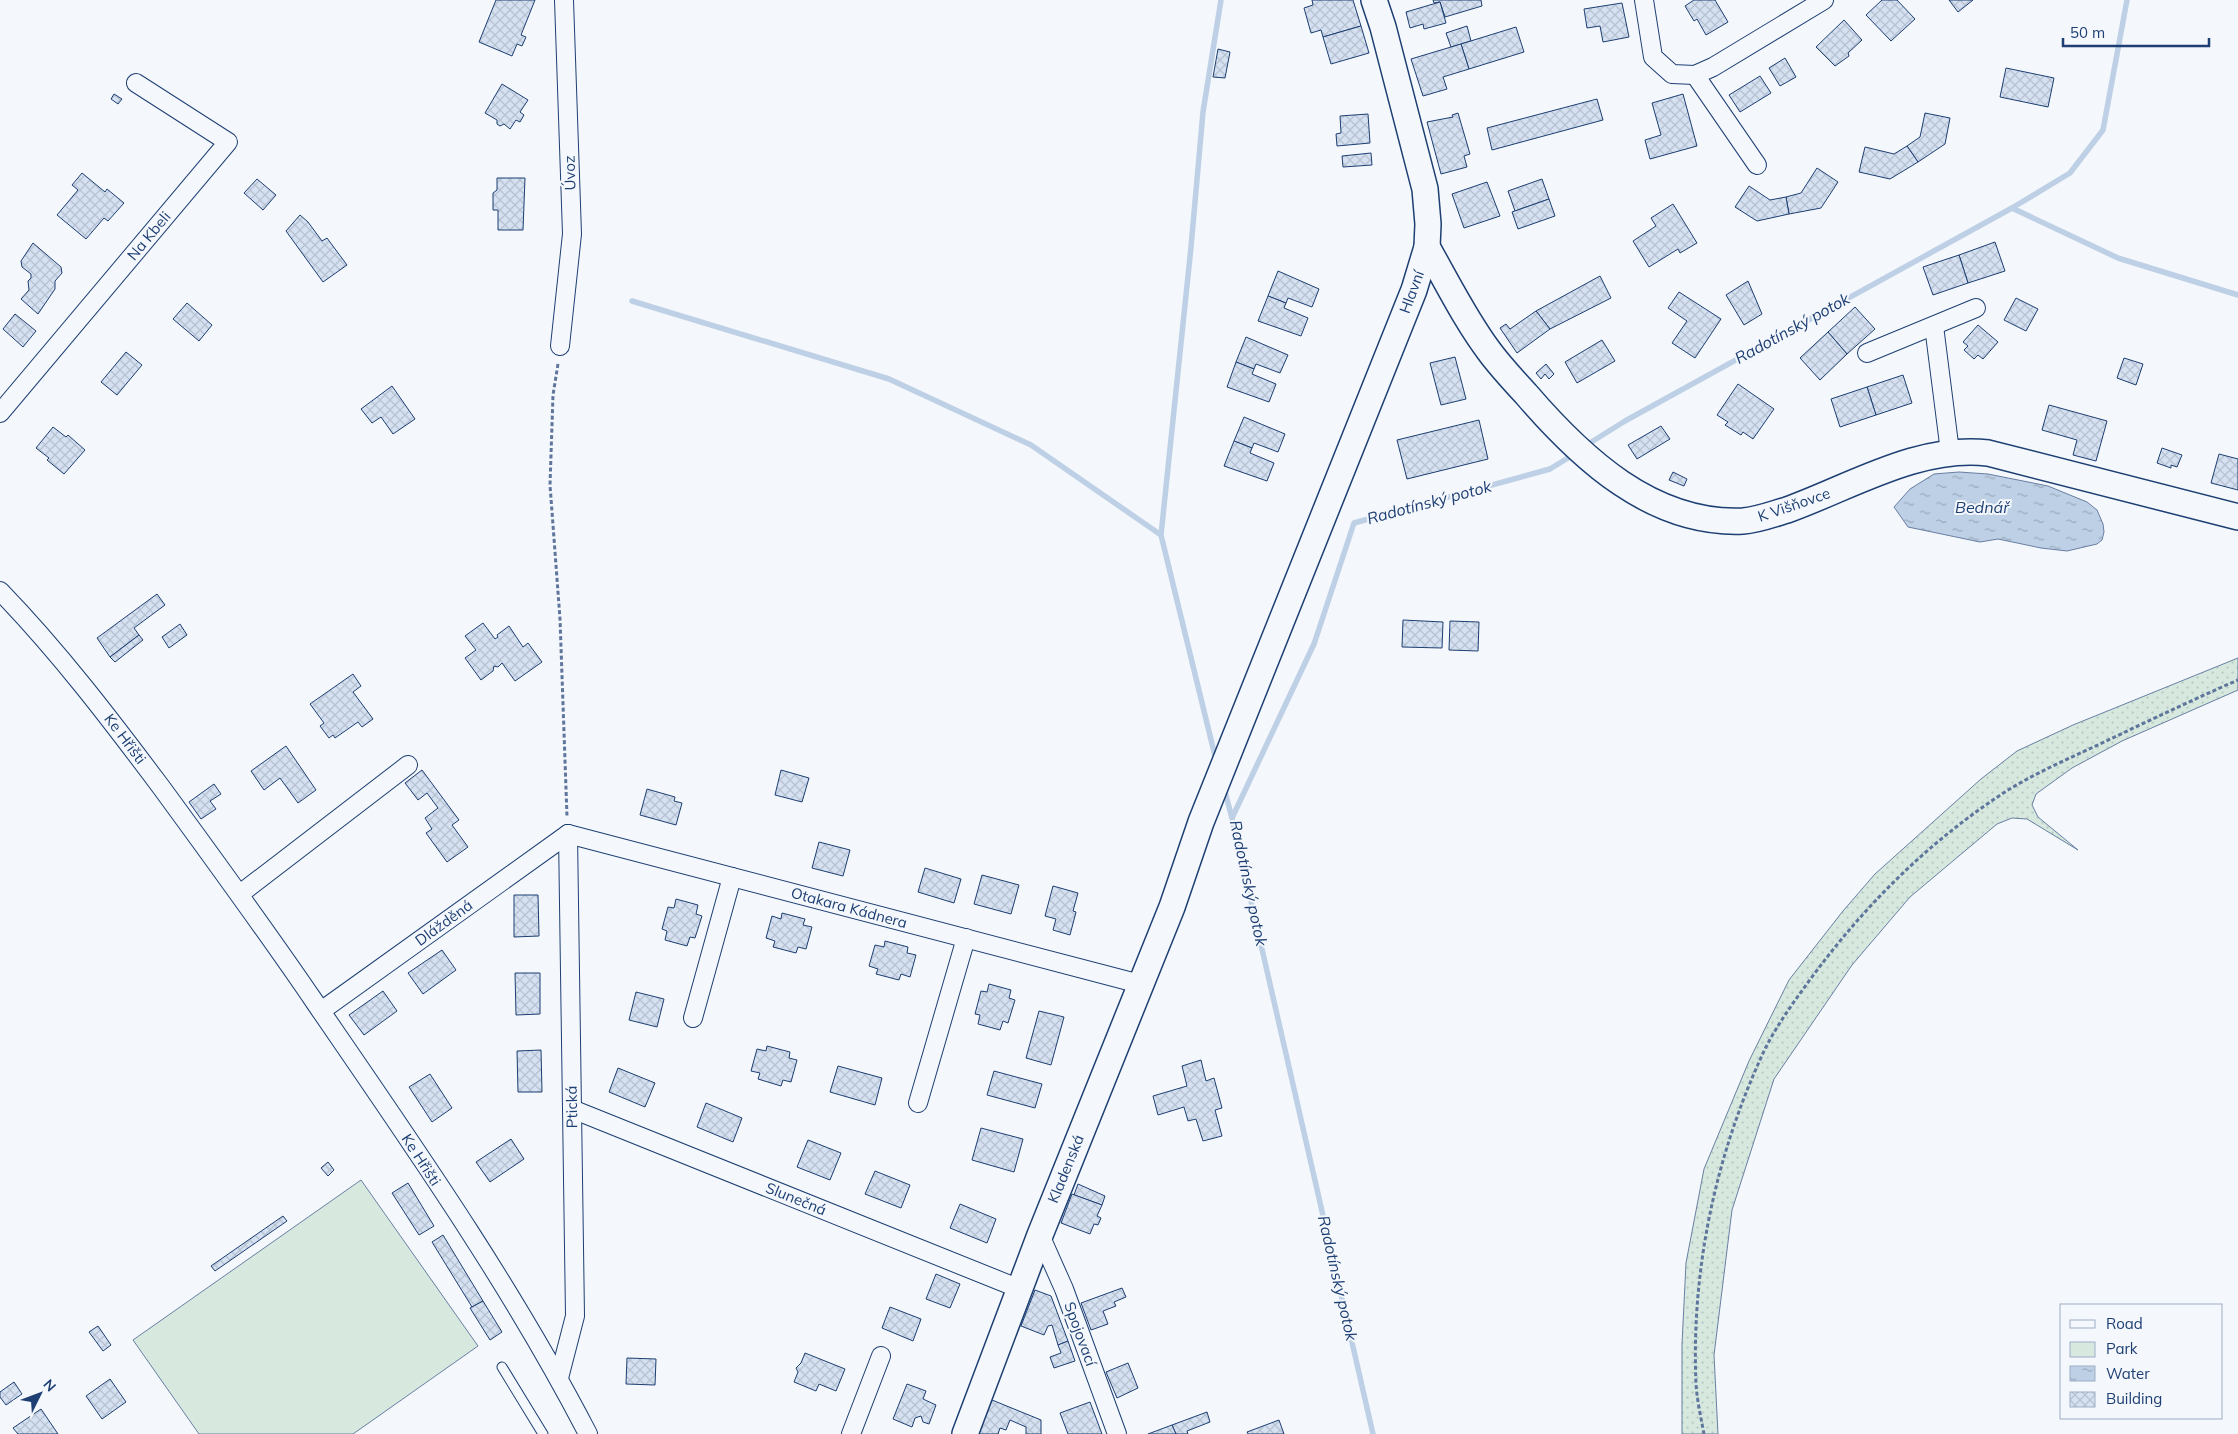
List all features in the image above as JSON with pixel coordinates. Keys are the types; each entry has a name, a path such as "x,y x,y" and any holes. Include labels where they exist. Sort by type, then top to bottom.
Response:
{"main road":[{"name":"Hlavní","path":"1172,907 1201,822 1414,290 1428,247 1425,188 1383,27 1374,0"},
{"name":"K Višňovce","path":"1428,247 1471,324 1489,351 1540,410 1561,433 1601,468 1631,489 1661,506 1700,517 1727,521 1751,520 1814,500 1908,462 1950,452 1988,453 2238,517"},
{"name":"Kladenská","path":"965,1434 1040,1235 1172,907"}],"street":[{"name":"Úvoz","path":"560,346 572,234 564,0"},
{"path":"1644,0 1653,57 1672,74 1695,75 1713,67 1824,0"},
{"path":"1695,75 1757,165"},
{"name":"Na Kbeli","path":"0,413 228,142 136,83"},
{"path":"1867,353 1976,308"},
{"path":"1934,326 1950,452"},
{"name":"Ke Hřišti","path":"0,591 25,617 99,704 240,894 321,1011 466,1228 559,1378 588,1434"},
{"path":"240,894 408,765"},
{"name":"Otakara Kádnera","path":"568,834 1140,984"},
{"name":"Dlážděná","path":"321,1011 568,834"},
{"name":"Ptická","path":"559,1378 575,1316 568,834"},
{"path":"693,1018 732,877"},
{"path":"918,1103 966,938"},
{"name":"Slunečná","path":"572,1109 1020,1289"},
{"name":"Spojovací","path":"1040,1235 1064,1290 1117,1434"},
{"path":"853,1433 881,1356"}],"lane":[{"path":"502,1367 543,1434"}],"path":[{"path":"560,346 553,395 550,486 560,620 568,834"},
{"path":"1704,1434 1696,1376 1699,1282 1707,1224 1728,1139 1766,1048 1792,1005 1838,941 1890,884 1944,836 2005,792 2038,773 2238,680"}],"green space":[{"path":"2238,658 2238,690 2122,741 2072,768 2036,794 2032,805 2038,817 2078,850 2027,819 2012,818 1997,824 1910,897 1852,965 1774,1079 1732,1210 1714,1355 1718,1434 1682,1434 1682,1344 1686,1263 1704,1169 1749,1061 1789,980 1843,911 1875,874 1981,779 2017,751 2073,725"},
{"path":"361,1180 478,1346 353,1434 199,1434 133,1340"}],"water":[{"name":"Bednář","path":"1959,472 1988,474 2048,486 2087,502 2097,510 2103,524 2102,540 2097,544 2067,551 1998,539 1980,542 1908,527 1894,507 1910,489 1934,474"}],"building":[{"path":"496,0 535,0 521,35 526,37 522,46 517,44 512,56 479,42"},
{"path":"1312,0 1353,0 1361,26 1323,37 1321,30 1311,33 1304,8 1313,5"},
{"path":"1433,0 1481,0 1482,6 1445,17 1440,2 1434,3"},
{"path":"1694,0 1715,0 1728,22 1706,35 1697,19 1694,21 1685,6"},
{"path":"1882,0 1897,0 1915,19 1891,41 1866,15"},
{"path":"1949,0 1973,0 1958,12"},
{"path":"1440,2 1446,23 1424,29 1423,24 1410,28 1406,12"},
{"path":"1622,3 1629,37 1603,42 1600,26 1587,28 1584,9"},
{"path":"1844,20 1862,40 1848,53 1849,56 1835,66 1816,47"},
{"path":"1361,26 1369,53 1331,64 1323,37"},
{"path":"1467,26 1471,41 1451,47 1446,33"},
{"path":"1516,27 1524,52 1469,69 1461,44"},
{"path":"1461,44 1469,69 1443,77 1447,89 1423,96 1411,59"},
{"path":"1218,49 1230,52 1225,78 1213,77"},
{"path":"1785,58 1796,77 1780,86 1769,68"},
{"path":"2006,68 2054,78 2048,107 2000,97"},
{"path":"1760,76 1771,93 1740,112 1729,95"},
{"path":"502,84 528,100 520,112 524,115 520,122 516,120 510,129 504,124 500,126 497,124 497,120 485,113"},
{"path":"114,94 122,99 118,104 111,99"},
{"path":"1683,94 1697,146 1650,159 1645,140 1661,135 1652,103"},
{"path":"1597,99 1603,120 1492,150 1487,128"},
{"path":"1458,113 1470,154 1464,156 1467,167 1441,174 1427,122 1453,117 1452,115"},
{"path":"1925,113 1950,118 1945,144 1918,162 1907,146 1920,137"},
{"path":"1368,114 1370,143 1337,146 1336,134 1341,133 1340,116"},
{"path":"1907,146 1918,162 1890,179 1859,172 1865,147 1894,154"},
{"path":"1371,153 1372,165 1343,167 1342,156"},
{"path":"1817,168 1838,182 1821,208 1789,214 1786,197 1801,193"},
{"path":"82,173 105,192 107,189 124,203 108,221 104,218 86,239 57,215 78,190 72,185"},
{"path":"497,178 525,178 523,230 498,230 498,210 493,210 493,193 497,190"},
{"path":"257,179 276,195 263,210 244,193"},
{"path":"1542,179 1549,199 1515,211 1508,191"},
{"path":"1487,182 1500,216 1464,228 1452,194"},
{"path":"1749,186 1770,200 1786,197 1789,214 1757,221 1735,207"},
{"path":"1549,199 1555,216 1518,229 1512,212"},
{"path":"1673,204 1697,243 1680,253 1678,249 1649,267 1633,241 1656,226 1651,218"},
{"path":"300,215 308,222 322,241 327,238 347,265 323,282 286,231"},
{"path":"1995,242 2005,271 1968,283 1959,255"},
{"path":"33,243 61,267 62,273 55,281 55,289 38,314 21,299 29,290 28,281 31,278 31,274 22,267 21,261"},
{"path":"1959,255 1968,283 1933,295 1923,267"},
{"path":"1278,271 1319,289 1312,307 1288,298 1286,303 1268,296"},
{"path":"1600,276 1611,298 1550,329 1536,311"},
{"path":"1748,281 1762,314 1744,325 1726,295"},
{"path":"1679,292 1721,319 1695,358 1672,343 1687,321 1668,308"},
{"path":"1268,296 1286,303 1284,308 1308,318 1301,336 1258,321"},
{"path":"2016,298 2038,309 2026,331 2004,320"},
{"path":"187,303 212,325 199,341 173,319"},
{"path":"1855,307 1875,329 1847,354 1828,332"},
{"path":"1536,311 1550,329 1517,353 1500,328 1506,324 1510,329"},
{"path":"15,314 36,331 23,347 3,329"},
{"path":"1978,325 1998,342 1983,359 1978,355 1974,359 1964,350 1968,346 1963,342"},
{"path":"1828,332 1847,354 1820,380 1800,358"},
{"path":"1246,337 1288,355 1280,373 1256,364 1254,369 1236,362"},
{"path":"1602,340 1615,361 1577,383 1565,362"},
{"path":"126,352 142,365 117,395 101,382"},
{"path":"1455,357 1466,399 1441,405 1430,363"},
{"path":"2124,358 2143,364 2136,385 2117,378"},
{"path":"1236,362 1254,369 1252,374 1276,384 1269,402 1227,387"},
{"path":"1546,364 1554,374 1549,379 1545,374 1541,379 1536,373"},
{"path":"1903,375 1912,403 1876,415 1867,387"},
{"path":"1738,384 1774,409 1753,439 1743,432 1741,435 1725,425 1728,422 1717,415"},
{"path":"392,386 415,419 393,434 381,417 372,423 361,409"},
{"path":"1867,387 1876,415 1840,427 1831,399"},
{"path":"2049,405 2107,421 2096,461 2073,455 2077,440 2042,430"},
{"path":"1244,417 1285,434 1278,452 1254,443 1252,448 1234,441"},
{"path":"1479,420 1488,459 1407,479 1397,440"},
{"path":"1661,426 1670,439 1637,459 1628,445"},
{"path":"53,427 66,437 68,435 85,450 64,474 47,460 49,458 36,448"},
{"path":"1234,441 1252,448 1250,453 1274,463 1267,481 1224,466"},
{"path":"2162,448 2182,455 2177,467 2171,465 2171,468 2157,463"},
{"path":"2219,454 2238,459 2238,490 2211,483"},
{"path":"1673,472 1687,479 1684,486 1669,480"},
{"path":"157,594 165,605 134,628 139,635 110,657 97,638"},
{"path":"1403,620 1443,622 1442,648 1402,647"},
{"path":"1450,621 1479,622 1478,651 1449,650"},
{"path":"483,623 495,639 498,637 497,635 509,626 523,647 528,643 542,662 515,681 502,663 498,667 494,666 493,671 481,680 465,658 476,650 465,636"},
{"path":"180,624 187,635 169,648 162,637"},
{"path":"139,635 143,640 115,662 110,657"},
{"path":"353,674 361,686 353,692 373,719 362,727 358,722 335,738 333,735 329,738 320,726 324,723 310,704"},
{"path":"286,746 316,790 298,803 280,778 264,790 251,771"},
{"path":"422,770 459,820 452,825 468,847 447,862 426,833 432,829 425,818 438,808 427,793 418,800 405,783"},
{"path":"781,770 809,778 802,802 775,795"},
{"path":"214,784 221,794 210,801 216,809 201,819 189,802"},
{"path":"647,789 675,797 674,801 682,803 676,825 640,815"},
{"path":"819,842 850,850 843,876 812,868"},
{"path":"925,868 961,879 954,903 918,892"},
{"path":"982,875 1019,885 1011,914 974,904"},
{"path":"1053,886 1078,893 1073,911 1076,912 1070,935 1053,930 1056,919 1045,916"},
{"path":"514,895 538,895 539,936 514,937"},
{"path":"676,899 698,905 696,914 702,916 695,938 690,937 687,946 665,940 667,931 662,929 668,907 674,908"},
{"path":"782,913 805,919 803,925 812,927 806,949 798,947 796,953 773,947 775,941 766,938 772,916 781,919"},
{"path":"885,941 908,947 907,953 916,955 910,977 901,974 899,980 876,974 878,969 869,966 875,945 884,947"},
{"path":"442,950 456,970 423,994 408,973"},
{"path":"515,973 540,973 540,1014 516,1015"},
{"path":"989,984 1011,990 1009,998 1015,1000 1008,1023 1003,1021 1000,1030 978,1024 980,1015 975,1014 981,991 987,992"},
{"path":"383,991 397,1011 364,1035 349,1015"},
{"path":"636,992 664,999 657,1027 629,1020"},
{"path":"1039,1011 1064,1017 1051,1065 1026,1058"},
{"path":"767,1046 790,1052 789,1058 797,1060 791,1082 783,1080 781,1086 758,1079 760,1073 751,1071 757,1049 766,1051"},
{"path":"541,1050 542,1092 518,1092 517,1051"},
{"path":"1201,1060 1206,1081 1214,1078 1222,1108 1215,1110 1222,1136 1203,1141 1196,1119 1188,1121 1184,1107 1158,1115 1153,1096 1187,1086 1182,1066"},
{"path":"838,1066 882,1078 875,1105 830,1092"},
{"path":"618,1068 655,1083 645,1107 609,1092"},
{"path":"994,1071 1042,1084 1035,1108 987,1095"},
{"path":"430,1074 452,1108 432,1122 409,1087"},
{"path":"706,1103 742,1118 733,1142 697,1127"},
{"path":"981,1128 1023,1139 1014,1172 972,1160"},
{"path":"511,1139 524,1159 490,1182 476,1162"},
{"path":"808,1140 841,1153 830,1180 797,1167"},
{"path":"328,1162 334,1170 328,1176 321,1168"},
{"path":"875,1171 910,1185 901,1208 865,1194"},
{"path":"408,1183 434,1226 419,1235 392,1193"},
{"path":"1078,1184 1105,1196 1102,1205 1074,1195"},
{"path":"1072,1194 1102,1205 1097,1216 1101,1218 1098,1225 1094,1224 1090,1234 1061,1223"},
{"path":"960,1204 996,1219 987,1243 950,1228"},
{"path":"283,1216 287,1221 215,1271 211,1266"},
{"path":"443,1235 483,1301 472,1307 432,1242"},
{"path":"936,1274 960,1284 950,1308 926,1299"},
{"path":"1122,1288 1126,1297 1114,1302 1116,1306 1103,1311 1108,1324 1091,1330 1081,1303"},
{"path":"1035,1290 1051,1296 1068,1341 1058,1345 1052,1325 1048,1326 1044,1335 1021,1326"},
{"path":"483,1301 502,1332 490,1340 470,1308"},
{"path":"890,1307 921,1319 913,1341 882,1328"},
{"path":"98,1326 111,1345 103,1351 89,1332"},
{"path":"1068,1341 1075,1361 1054,1368 1050,1357 1061,1353 1058,1345"},
{"path":"805,1353 845,1369 836,1391 819,1384 816,1391 794,1382 798,1372 796,1368 801,1363"},
{"path":"627,1358 656,1359 655,1385 626,1384"},
{"path":"1128,1363 1138,1388 1117,1398 1106,1372"},
{"path":"110,1379 126,1402 102,1419 86,1396"},
{"path":"14,1382 22,1394 6,1405 0,1397 0,1392"},
{"path":"907,1384 926,1391 923,1399 936,1405 929,1424 923,1422 921,1416 915,1418 912,1427 893,1419"},
{"path":"992,1400 1041,1420 1041,1434 1026,1434 1026,1427 1010,1420 1006,1430 1000,1428 998,1434 978,1434"},
{"path":"1090,1402 1102,1434 1068,1434 1060,1413"},
{"path":"41,1409 58,1434 18,1434 13,1428"},
{"path":"1207,1412 1210,1422 1187,1431 1188,1434 1176,1434 1172,1425"},
{"path":"1279,1420 1284,1434 1248,1434 1247,1432"},
{"path":"1172,1425 1176,1434 1148,1434"}],"waterway":[{"path":"1161,535 1203,112 1221,0"},
{"name":"Radotínský potok","path":"1585,446 1625,421 2012,208 2070,173 2103,130 2127,0"},
{"path":"2012,208 2118,258 2238,295"},
{"path":"632,301 889,379 1031,445 1161,535 1216,760"},
{"name":"Radotínský potok","path":"1373,1434 1232,818 1314,644 1354,523 1550,469 1576,453"},
{"path":"1224,788 1232,818"}]}
